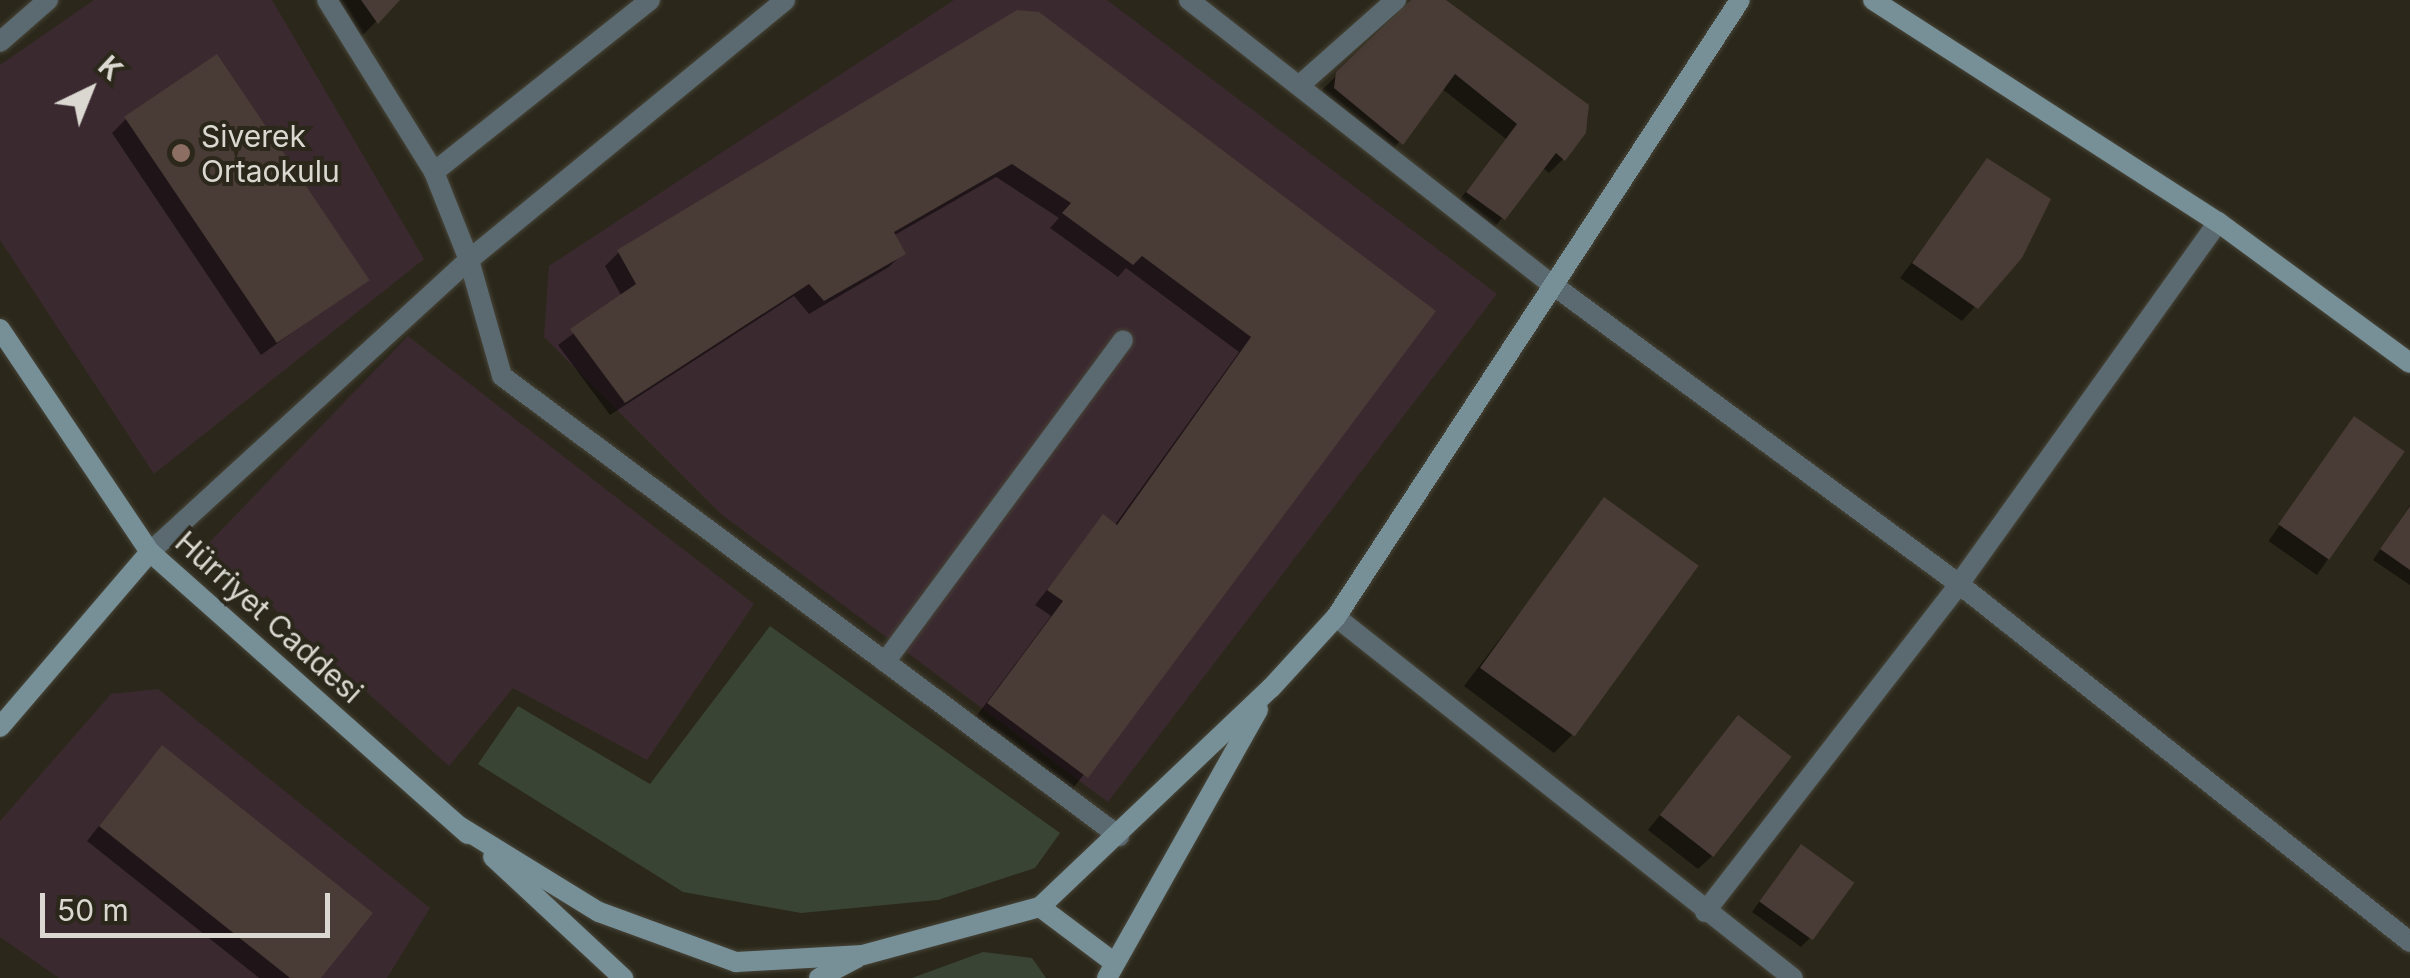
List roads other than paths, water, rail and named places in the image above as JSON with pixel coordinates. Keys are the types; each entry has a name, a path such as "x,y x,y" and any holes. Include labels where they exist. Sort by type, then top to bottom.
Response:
{"main road":[{"path":"459,826 599,912 736,962 863,955 1040,907 1271,688 1336,616 1740,0"},
{"path":"1873,0 2218,222 2410,363"},
{"name":"Hürriyet Caddesi","path":"0,329 150,552 459,826"},
{"path":"0,727 150,552"},
{"path":"1040,907 1110,970 1271,688"},
{"path":"459,826 623,978"},
{"path":"819,978 863,955"}],"street":[{"path":"0,42 48,0"},
{"path":"327,0 434,172 469,260 502,376 1119,836"},
{"path":"434,172 650,0"},
{"path":"150,552 469,260 785,0"},
{"path":"1190,0 1553,285 1960,584 2410,942"},
{"path":"1301,84 1396,0"},
{"path":"1705,912 1960,584 2218,222"},
{"path":"885,662 1124,340"},
{"path":"1336,616 1793,978"}],"place":[{"name":"Siverek Ortaokulu","path":"181,153"}]}
